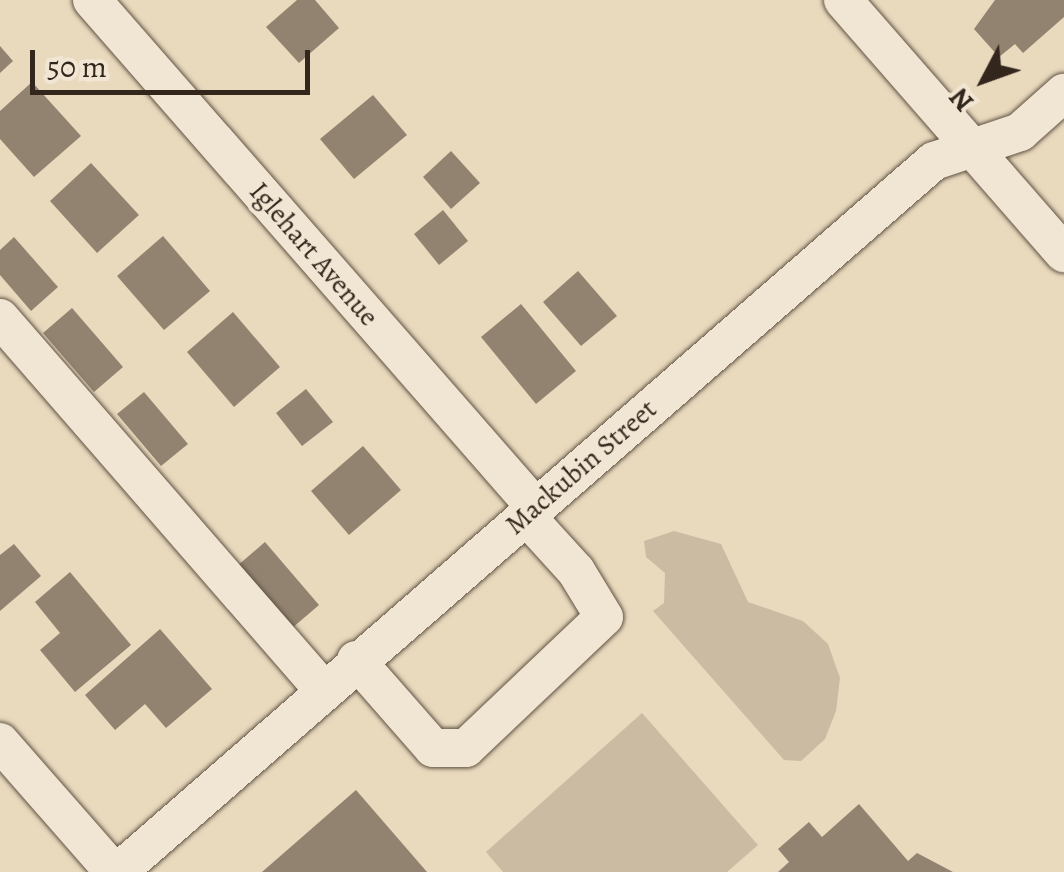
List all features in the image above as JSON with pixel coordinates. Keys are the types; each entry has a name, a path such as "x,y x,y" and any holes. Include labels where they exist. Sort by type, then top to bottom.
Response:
{"street":[{"name":"Iglehart Avenue","path":"92,0 530,511 576,571 604,617 466,748 433,748 356,660"},
{"path":"844,0 1064,253"},
{"name":"Mackubin Street","path":"116,872 934,160 1020,132 1064,94"},
{"path":"0,318 322,689"},
{"path":"0,742 116,872"}],"shaded area":[{"path":"674,531 721,544 748,602 803,621 828,644 840,678 836,711 825,739 801,761 784,760 653,611 664,603 665,573 646,557 644,541"},
{"path":"642,713 758,845 727,872 503,872 486,852"}],"building":[{"path":"297,0 315,0 339,28 299,63 266,27"},
{"path":"995,0 1064,0 1064,17 1023,53 1015,44 999,57 974,29"},
{"path":"0,46 13,61 0,73"},
{"path":"32,82 81,136 34,177 0,139 0,111"},
{"path":"373,95 407,135 354,179 320,139"},
{"path":"451,151 480,183 451,209 423,177"},
{"path":"91,163 139,215 97,253 50,201"},
{"path":"443,210 468,241 439,265 414,234"},
{"path":"163,236 210,291 164,330 117,276"},
{"path":"14,237 58,287 31,311 0,275 0,250"},
{"path":"578,271 617,316 581,346 543,302"},
{"path":"521,304 576,371 536,404 481,337"},
{"path":"72,308 123,367 94,392 43,333"},
{"path":"233,312 280,367 234,407 187,352"},
{"path":"306,389 333,422 302,446 276,413"},
{"path":"144,392 188,444 161,466 117,414"},
{"path":"363,446 401,490 349,535 311,491"},
{"path":"265,542 319,605 291,629 237,566"},
{"path":"14,544 41,576 0,611 0,555"},
{"path":"70,572 131,645 75,692 40,650 60,633 35,602"},
{"path":"160,629 212,689 166,728 145,704 115,730 85,695"},
{"path":"356,790 427,872 262,872"},
{"path":"859,804 908,861 917,853 953,872 778,872 789,862 778,849 809,822 822,837"}]}
